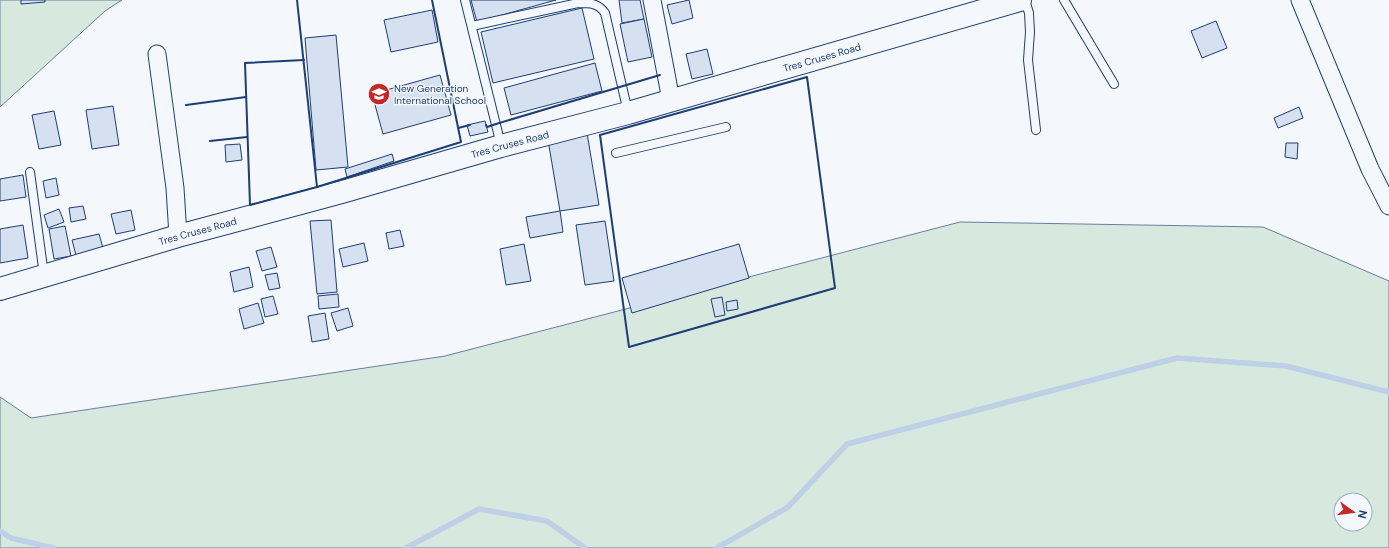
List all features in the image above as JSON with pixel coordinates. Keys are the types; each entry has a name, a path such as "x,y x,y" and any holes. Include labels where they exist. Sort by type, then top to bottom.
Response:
{"main road":[{"name":"Tres Cruses Road","path":"0,289 178,236 350,190 501,146 628,113 1020,0"}],"street":[{"path":"652,0 671,100"},
{"path":"1300,0 1370,169 1389,206"},
{"path":"157,54 175,188 178,236"}],"lane":[{"path":"465,0 501,146"},
{"path":"1025,0 1029,13 1030,32 1028,60 1036,130"},
{"path":"1064,0 1114,84"},
{"path":"472,26 578,3 592,3 601,7 605,13 628,113"},
{"path":"616,153 726,126"},
{"path":"30,172 44,276"}],"shaded area":[{"path":"0,0 122,0 105,11 0,107"},
{"path":"960,222 1263,227 1389,281 1389,548 0,548 0,397 31,418 445,356"}],"building":[{"path":"21,0 45,0 45,2 21,4"},
{"path":"471,0 556,0 477,22"},
{"path":"619,0 640,0 644,19 622,23"},
{"path":"689,0 693,18 672,24 667,5"},
{"path":"582,8 594,59 493,83 481,32"},
{"path":"432,10 438,42 391,52 384,20"},
{"path":"644,19 652,57 628,62 620,24"},
{"path":"1216,21 1227,48 1202,58 1191,31"},
{"path":"336,35 348,167 316,170 305,38"},
{"path":"707,49 713,74 692,79 686,54"},
{"path":"595,63 602,91 511,115 504,88"},
{"path":"440,75 451,115 383,134 372,94"},
{"path":"113,106 119,145 92,149 86,110"},
{"path":"1299,107 1303,118 1278,128 1274,118"},
{"path":"54,111 61,145 39,149 32,115"},
{"path":"485,121 488,132 470,136 467,125"},
{"path":"587,133 599,205 560,211 548,140"},
{"path":"1286,143 1298,143 1297,159 1285,157"},
{"path":"240,144 242,160 226,162 225,145"},
{"path":"392,154 394,161 347,177 345,169"},
{"path":"23,175 26,197 0,201 0,179"},
{"path":"56,178 59,195 46,198 43,181"},
{"path":"83,206 86,219 71,222 69,208"},
{"path":"59,209 64,222 48,228 44,215"},
{"path":"131,210 135,230 116,234 111,214"},
{"path":"560,211 563,232 530,238 526,217"},
{"path":"331,220 337,292 317,294 310,221"},
{"path":"605,221 614,281 585,285 576,225"},
{"path":"23,225 28,258 0,263 0,229"},
{"path":"65,226 71,256 54,259 49,229"},
{"path":"400,230 404,246 389,249 386,233"},
{"path":"99,234 103,248 76,255 72,240"},
{"path":"364,243 368,261 343,267 339,249"},
{"path":"524,244 531,281 506,285 500,249"},
{"path":"739,244 749,278 632,313 622,278"},
{"path":"271,247 277,267 262,271 256,251"},
{"path":"249,267 253,287 234,292 230,272"},
{"path":"277,273 280,288 269,290 265,275"},
{"path":"338,294 339,307 319,309 318,296"},
{"path":"273,296 278,314 265,317 261,299"},
{"path":"722,297 725,315 715,317 711,299"},
{"path":"737,300 738,309 727,311 726,302"},
{"path":"258,303 264,323 244,329 239,309"},
{"path":"348,308 353,326 337,331 331,313"},
{"path":"325,313 329,339 312,342 308,316"}],"waterway":[{"path":"717,548 788,507 847,444 1177,358 1286,366 1389,392"},
{"path":"406,548 479,509 547,521 585,548"},
{"path":"0,531 11,538 53,548"}],"wall":[{"path":"297,0 317,187"},
{"path":"304,60 245,63 250,205 317,187 461,142 432,0"},
{"path":"486,125 487,127 660,75"},
{"path":"807,77 835,288 629,347 600,135 807,77"},
{"path":"186,105 246,97"},
{"path":"458,128 470,125"},
{"path":"210,141 247,137"}],"place":[{"name":"New Generation International School","path":"379,94"}]}
